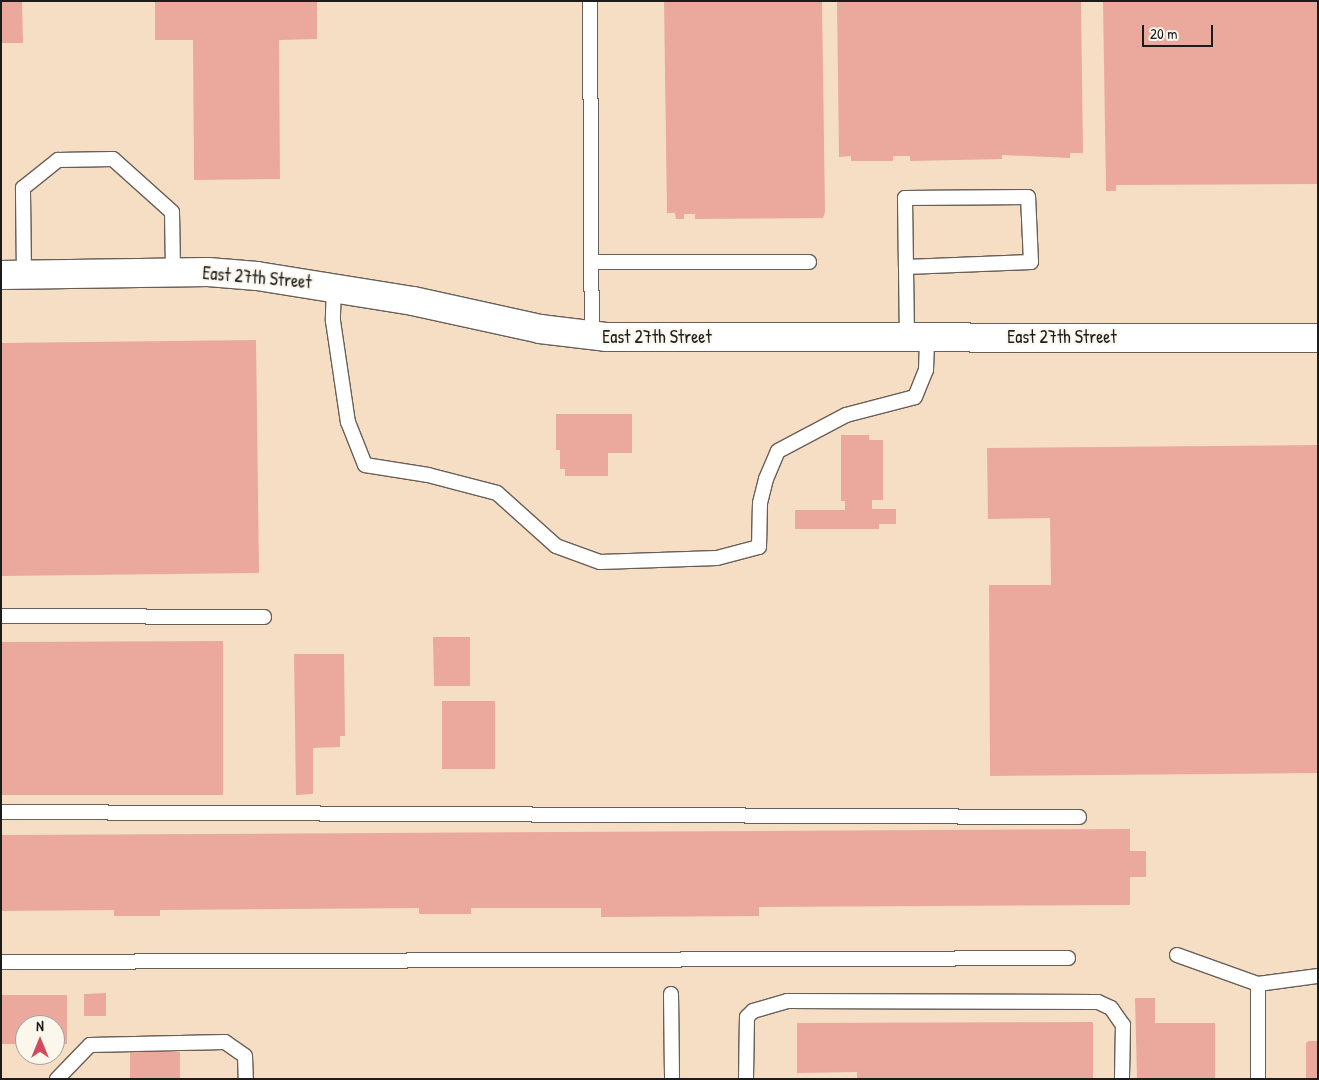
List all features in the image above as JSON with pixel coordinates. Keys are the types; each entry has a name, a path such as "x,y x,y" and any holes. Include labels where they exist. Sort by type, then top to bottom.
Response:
{"street":[{"name":"East 27th Street","path":"13,274 173,272 257,276 334,286 540,329 592,336 1318,338"}],"lane":[{"path":"590,1 592,336"},
{"path":"13,274 23,188 58,160 113,159 172,212 173,272"},
{"path":"334,286 333,321 348,422 365,465 428,475 497,492 556,546 600,562 717,558 759,547 760,503 766,479 778,451 846,415 915,397 926,370 917,337 906,267 905,198 1028,197 1031,262 906,267"},
{"path":"592,262 809,262"},
{"path":"1,616 264,617"},
{"path":"1,812 1079,817"},
{"path":"1177,955 1258,984 1318,976"},
{"path":"1,962 1068,958"},
{"path":"1258,984 1258,1079"},
{"path":"671,994 672,1079"},
{"path":"746,1079 747,1018 753,1011 787,1000 1098,1002 1111,1008 1124,1025 1122,1079"},
{"path":"57,1079 90,1045 225,1042 245,1056 246,1079"}],"building":[{"path":"1,1 22,1 23,43 1,43"},
{"path":"155,1 317,1 317,39 279,40 280,179 194,180 193,40 155,40"},
{"path":"664,1 822,1 825,212 823,218 695,219 695,214 684,214 684,219 676,219 675,213 667,213"},
{"path":"837,1 1081,1 1083,153 1070,153 1070,158 1002,155 1002,159 910,161 910,156 893,156 893,161 851,161 851,156 839,157"},
{"path":"1103,1 1318,1 1318,184 1116,185 1116,191 1106,191"},
{"path":"256,340 259,573 1,576 1,343"},
{"path":"556,414 632,414 632,453 608,453 608,476 565,476 565,469 560,469 560,450 556,450"},
{"path":"841,435 869,435 869,440 883,440 883,500 872,500 872,509 896,509 896,524 879,524 879,529 795,529 795,510 845,510 845,501 841,501"},
{"path":"1318,445 1318,773 990,776 989,585 1051,585 1050,518 988,519 987,448"},
{"path":"433,637 470,637 470,686 434,686"},
{"path":"223,641 223,795 1,795 1,642"},
{"path":"294,654 344,654 345,736 340,736 340,747 313,748 313,794 296,795"},
{"path":"442,701 495,701 495,769 442,769"},
{"path":"1130,829 1130,851 1146,851 1146,877 1130,877 1130,905 759,907 759,916 601,917 601,908 471,908 471,914 419,914 419,908 160,910 160,916 114,916 114,910 1,911 1,835"},
{"path":"106,993 106,1016 84,1016 84,994"},
{"path":"1,995 67,995 67,1044 65,1044 65,1015 15,1015 15,1044 1,1044"},
{"path":"1135,998 1155,998 1155,1023 1215,1023 1215,1079 1137,1079"},
{"path":"1093,1022 1093,1079 857,1079 857,1072 797,1073 797,1023"},
{"path":"1318,1041 1318,1079 1306,1079 1306,1043"},
{"path":"130,1052 180,1052 180,1079 130,1079"}]}
